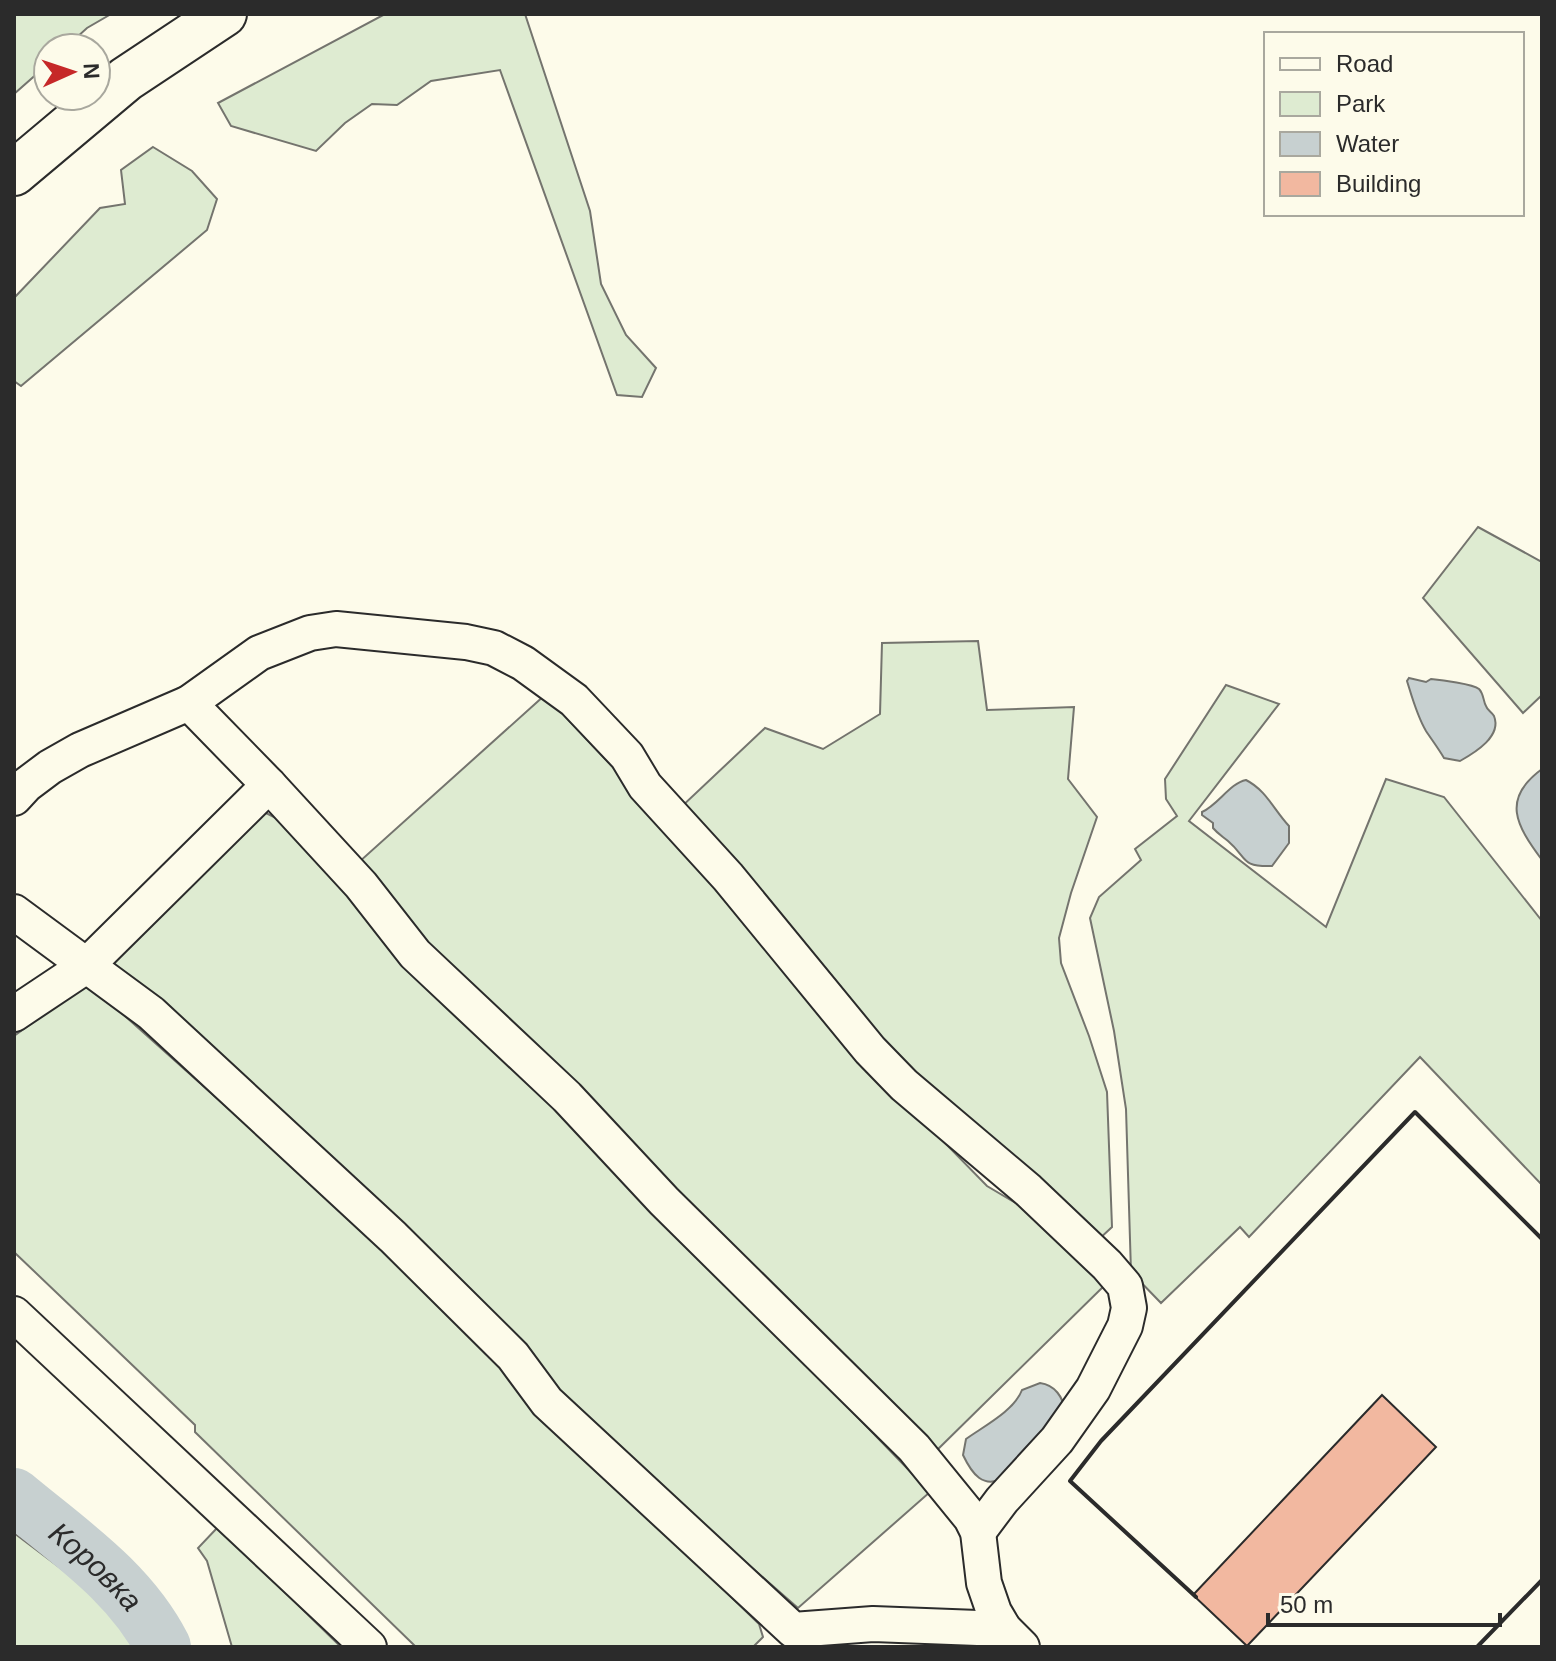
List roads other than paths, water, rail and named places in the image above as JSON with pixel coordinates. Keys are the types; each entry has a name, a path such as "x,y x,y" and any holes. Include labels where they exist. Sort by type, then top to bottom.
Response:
{"main road":[{"path":"14,173 126,79 224,14"}],"street":[{"path":"14,798 50,767 80,750 189,703 259,653 310,633 358,630 494,648 523,663 574,700 627,756 645,786 728,877 870,1050 904,1085 1028,1190 1125,1286 1129,1308 1125,1326 1093,1389 1057,1440 1002,1500 978,1532"},
{"path":"189,703 361,885 423,962 567,1097 664,1201 914,1448 971,1518 978,1532 984,1583 994,1612 1013,1638"},
{"path":"14,1014 86,966 269,785"},
{"path":"14,912 151,1013 393,1237 513,1356 547,1402 793,1630 873,1624 1013,1638"},
{"path":"14,1314 369,1647"}],"water":[{"path":"1409,678 1426,682 1431,679 1449,681 1479,689 1494,716 1491,737 1460,761 1444,758 1420,719 1407,681"},
{"path":"1542,769 1542,860 1520,824 1517,802 1529,780"},
{"path":"1246,780 1264,795 1289,826 1289,843 1272,866 1249,863 1202,815 1235,785"},
{"path":"1040,1383 1057,1392 1065,1411 1004,1478 990,1482 979,1478 963,1455 966,1439 1006,1411 1022,1390"}],"waterway":[{"name":"Коровка","path":"14,1496 116,1583 134,1602 163,1647"}]}
